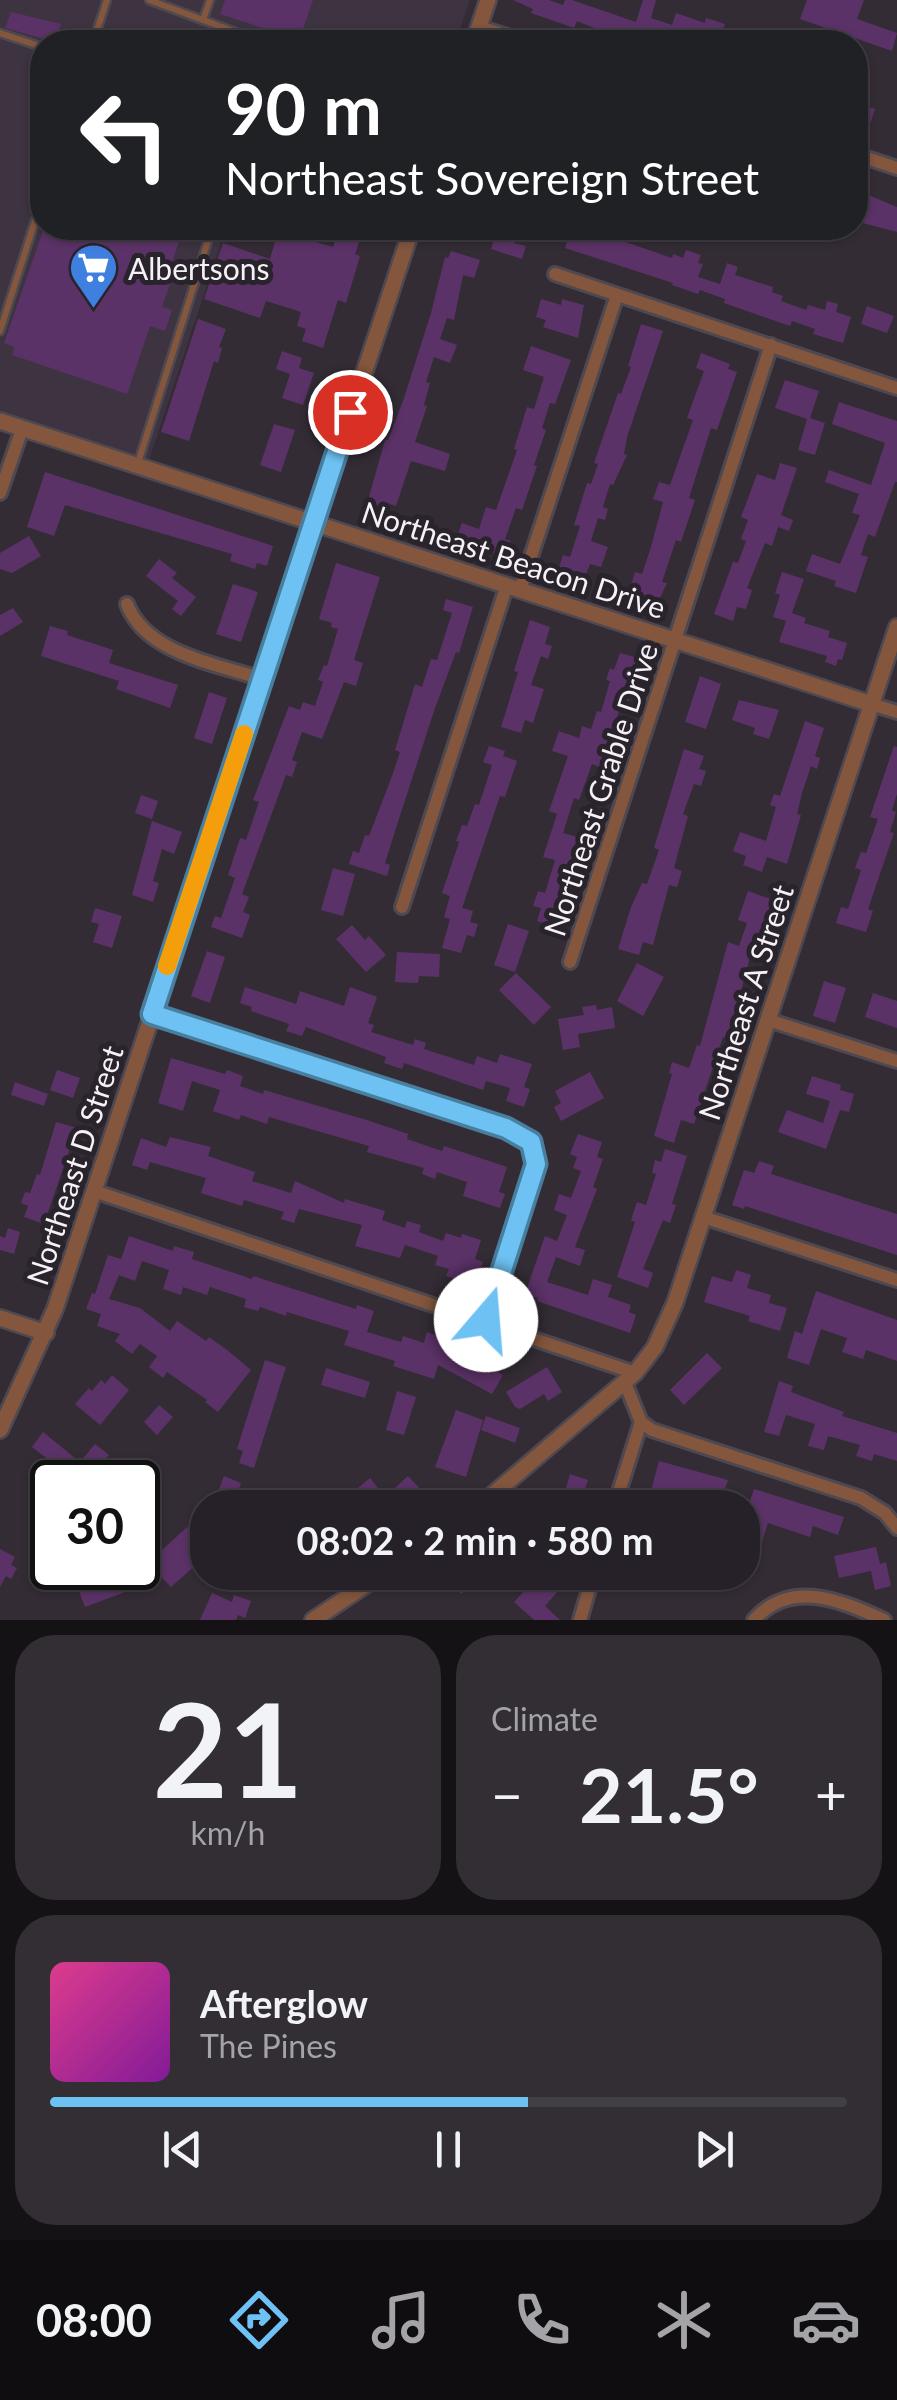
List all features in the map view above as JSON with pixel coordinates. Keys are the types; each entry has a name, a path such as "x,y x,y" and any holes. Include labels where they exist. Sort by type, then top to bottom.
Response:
{"street":[{"path":"478,30 488,0"},
{"path":"868,158 897,168"},
{"name":"Northeast D Street","path":"0,1430 46,1334 408,240"},
{"path":"555,274 897,388"},
{"path":"402,908 617,295"},
{"name":"Northeast Grable Drive","path":"570,962 771,346"},
{"name":"Northeast Beacon Drive","path":"0,421 897,712"},
{"path":"0,493 22,428"},
{"path":"128,604 133,619 157,641 262,680"},
{"name":"Northeast A Street","path":"497,1490 630,1378 663,1332 897,627"},
{"path":"152,1014 506,1128 531,1142 536,1164 486,1320"},
{"path":"768,1020 897,1061"},
{"path":"94,1191 486,1320 630,1378 641,1422 620,1490"},
{"path":"703,1217 897,1280"},
{"path":"0,1318 46,1334"},
{"path":"641,1422 672,1439 861,1498 884,1512 897,1528"},
{"path":"313,1620 357,1590"},
{"path":"580,1620 589,1590"},
{"path":"754,1620 779,1599 802,1595 838,1602 884,1620"}],"lane":[{"path":"97,30 107,0"},
{"path":"149,0 230,30"},
{"path":"203,20 210,0"},
{"path":"0,33 30,43"},
{"path":"0,331 30,237"},
{"path":"137,464 208,240"}],"shaded area":[{"path":"0,0 470,0 459,30 30,30 30,240 222,240 148,463 0,416"}],"building":[{"path":"225,0 313,0 302,30 269,30 220,14"},
{"path":"513,0 549,0 563,5 565,0 572,0 636,22 643,0 656,0 651,18 672,25 676,13 705,23 706,18 725,24 723,30 599,30 577,21 574,28 531,13 533,9"},
{"path":"807,0 864,0 857,19 897,33 892,51 868,43 868,30 832,30 800,19"},
{"path":"11,12 61,24 59,30 30,30 30,35 5,28"},
{"path":"868,107 875,109 868,127"},
{"path":"868,195 897,207 897,232 868,224"},
{"name":"Albertsons","path":"40,240 180,240 166,280 171,281 162,307 172,310 165,331 150,326 127,394 12,355 14,347 4,343"},
{"path":"275,240 309,240 333,247 336,240 360,240 355,254 360,256 346,303 338,300 323,348 302,341 306,329 297,326 301,312 266,301 260,318 204,299 223,243 270,259"},
{"path":"494,240 515,240 514,243 526,246 522,259 491,249"},
{"path":"568,240 619,240 672,258 673,254 683,258 686,250 701,255 698,263 703,264 698,277 720,284 727,263 738,267 735,275 773,287 772,292 783,296 781,301 806,310 808,305 825,310 827,301 838,304 836,312 851,317 843,343 813,334 815,329 792,321 790,326 724,303 725,299 700,290 698,294 565,248"},
{"path":"451,251 480,260 474,278 463,275 454,320 447,318 440,339 457,345 450,363 434,357 426,382 430,383 424,405 427,406 415,442 450,454 445,471 411,461 396,506 390,504 386,517 365,511 385,440 404,398 431,313 445,257"},
{"path":"541,299 561,305 562,299 584,305 578,338 543,327 546,320 536,317"},
{"path":"867,306 894,316 887,333 861,324"},
{"path":"198,319 226,329 218,363 214,361 189,441 161,432"},
{"path":"641,324 663,331 627,437 627,455 613,485 610,484 603,507 608,509 605,520 598,518 591,541 608,547 601,567 590,564 584,580 558,571 563,555 570,557 580,526 574,525 587,483 591,484 598,464 594,463 618,393 621,394 631,367 628,366"},
{"path":"531,346 571,360 555,404 550,403 534,465 537,466 522,510 516,508 505,539 511,541 505,557 456,540 462,523 479,529 486,507 496,510 527,407 534,409 544,377 523,370"},
{"path":"282,351 302,358 299,368 314,373 303,405 282,398 290,374 276,369"},
{"path":"701,353 730,364 728,369 737,372 717,430 711,428 689,498 695,500 681,542 676,540 662,582 667,583 655,609 632,601 637,587 631,585 635,572 642,574 651,547 663,502 653,499 659,482 670,485 693,420 687,418 704,371 696,368"},
{"path":"785,380 819,391 810,418 825,423 815,455 798,450 807,419 775,408"},
{"path":"839,402 897,421 897,482 875,537 868,534 861,555 868,557 856,593 806,571 812,554 840,564 860,515 852,513 859,494 825,482 829,470 871,485 885,443 832,424"},
{"path":"274,424 295,430 281,472 260,465"},
{"path":"780,463 797,468 781,515 793,520 789,531 778,527 772,546 765,543 747,588 752,590 746,609 737,607 733,621 714,614 733,562 738,563 746,541 741,539 748,520 741,517 757,474 775,480"},
{"path":"45,472 273,546 267,566 257,563 255,569 230,561 232,554 65,505 54,536 27,527"},
{"path":"29,536 41,556 12,573 0,569 0,553"},
{"path":"159,559 177,573 172,578 196,597 181,616 172,609 178,601 146,576"},
{"path":"336,563 380,577 354,660 363,663 356,686 344,682 322,739 302,732 292,760 297,762 292,777 286,775 242,894 249,897 243,912 250,915 242,938 211,927 215,916 221,918 235,878 228,875 240,838 246,840 259,802 253,800 289,706 300,710 303,702 315,706 323,682 318,680 324,665 327,666 338,629 319,619"},
{"path":"782,572 804,579 792,613 806,618 804,623 830,631 828,637 847,643 836,666 825,662 827,656 779,642 786,621 773,617"},
{"path":"233,584 258,592 241,642 216,634"},
{"path":"446,599 473,607 396,828 385,863 390,865 387,876 349,864 353,851 359,853 365,835 369,836 392,776 400,752 395,750 415,684 422,687 431,659 437,660 452,613 443,610"},
{"path":"13,608 23,622 0,636 0,615"},
{"path":"530,620 550,627 545,644 552,646 548,659 541,656 531,685 544,689 533,723 525,720 521,733 501,727"},
{"path":"50,626 113,650 109,663 178,685 170,708 116,689 119,681 41,656"},
{"path":"620,653 638,658 633,674 637,675 627,706 621,705 608,745 613,747 609,758 604,756 600,767 592,764 579,800 574,798 563,833 584,839 555,927 537,921 541,908 533,906 538,891 545,893 555,860 543,857 557,814 549,811 568,756 552,751 559,731 579,738 582,726 591,729 597,711 601,712 610,668 614,670"},
{"path":"700,676 721,684 706,729 685,722"},
{"path":"209,692 227,698 212,744 194,738"},
{"path":"739,700 779,710 769,739 753,734 755,728 732,720"},
{"path":"805,721 824,728 815,756 820,758 817,769 811,766 802,793 797,814 801,815 787,864 767,857 762,872 743,865 746,856 733,851 740,832 766,841 776,807 770,805 774,794 780,796"},
{"path":"489,746 505,751 503,756 517,761 505,797 500,796 462,908 473,911 470,922 478,924 474,937 467,935 461,953 442,948 450,919 444,917 450,896 442,893 462,825 467,826 475,804 479,805 492,765 483,762"},
{"path":"894,746 897,794 890,832 894,833 868,909 873,911 866,932 836,923 841,907 848,909 861,870 855,868 861,852 866,853 878,819 870,817"},
{"path":"684,749 704,756 699,769 706,771 701,786 694,784 683,814 688,816 674,868 682,871 677,887 669,885 653,945 643,942 639,955 618,949 631,907 642,883 647,884 659,850 654,848"},
{"path":"141,795 158,801 152,819 135,813"},
{"path":"152,821 182,832 174,854 162,849 153,881 159,883 153,902 132,895"},
{"path":"333,868 355,874 343,916 321,910"},
{"path":"748,891 776,901 762,941 755,939 728,1039 723,1037 694,1124 681,1120 674,1143 654,1136 672,1062 689,1068 697,1045 700,1046 728,942 739,946 747,923 738,920"},
{"path":"95,908 122,916 112,948 93,942 99,924 91,922"},
{"path":"508,924 529,931 515,972 494,965"},
{"path":"352,925 386,955 366,972 336,939"},
{"path":"207,951 225,957 210,1003 191,996"},
{"path":"397,952 440,954 439,977 419,976 418,983 395,982"},
{"path":"637,963 664,977 643,1016 617,1001"},
{"path":"516,973 551,1007 534,1025 499,990"},
{"path":"824,981 846,988 835,1023 813,1016"},
{"path":"245,987 296,1004 300,991 344,1006 350,987 377,997 368,1023 374,1025 371,1032 413,1045 415,1039 426,1043 424,1049 474,1065 477,1056 497,1063 500,1054 532,1064 524,1087 530,1089 524,1107 506,1101 510,1088 486,1081 483,1090 404,1063 402,1069 384,1063 386,1057 306,1027 302,1036 286,1031 289,1024 251,1011 252,1007 240,1003"},
{"path":"873,993 897,1001 897,1028 865,1017"},
{"path":"596,1005 597,1010 612,1007 615,1028 578,1034 580,1047 563,1050 558,1019 584,1015 582,1007"},
{"path":"171,1058 225,1074 227,1070 243,1076 240,1086 263,1094 264,1090 370,1121 442,1151 444,1146 507,1167 499,1192 505,1194 500,1208 463,1196 467,1182 437,1172 435,1179 422,1174 424,1168 367,1152 369,1146 269,1117 267,1124 213,1111 220,1090 192,1081 183,1111 158,1103"},
{"path":"57,1070 80,1078 73,1098 50,1090"},
{"path":"590,1072 604,1098 561,1121 554,1107 561,1103 555,1091"},
{"path":"812,1076 841,1085 840,1090 854,1094 849,1112 840,1110 826,1149 778,1132 787,1110 823,1123 830,1101 806,1094"},
{"path":"15,1082 48,1094 44,1106 11,1095"},
{"path":"56,1122 77,1128 44,1224 24,1217 28,1206 21,1203 25,1192 30,1193 37,1174 40,1175"},
{"path":"578,1134 602,1142 597,1157 603,1159 593,1187 597,1189 575,1247 585,1250 580,1266 556,1257 547,1282 588,1295 593,1279 612,1285 608,1297 631,1305 629,1312 636,1315 630,1333 525,1294 545,1236 557,1241 567,1215 554,1210 559,1194 571,1198 581,1171 573,1168 577,1157 570,1154"},
{"path":"170,1137 211,1147 208,1156 255,1172 252,1181 291,1193 295,1181 344,1203 345,1199 385,1211 382,1220 405,1228 407,1221 421,1225 419,1232 443,1241 446,1233 481,1240 475,1259 483,1262 475,1286 446,1276 449,1269 435,1265 438,1256 405,1245 400,1258 355,1246 362,1225 299,1209 294,1223 281,1219 284,1212 244,1200 242,1206 201,1193 206,1178 150,1162 147,1170 132,1165 141,1138 166,1147"},
{"path":"665,1149 687,1156 670,1223 663,1220 643,1269 653,1273 648,1288 617,1277 635,1222 631,1220 637,1202 646,1205 656,1174 652,1173 655,1160 661,1162"},
{"path":"759,1161 774,1166 771,1174 897,1214 897,1255 732,1205 744,1170 754,1173"},
{"path":"8,1228 20,1232 14,1254 0,1250 0,1236 5,1238"},
{"path":"129,1236 173,1251 174,1246 194,1252 192,1259 252,1279 253,1276 356,1309 357,1305 374,1311 367,1332 401,1342 403,1336 424,1343 427,1332 446,1339 445,1342 503,1375 492,1394 438,1365 434,1379 393,1366 395,1361 344,1345 349,1331 287,1312 286,1316 260,1307 258,1311 244,1307 246,1299 210,1287 207,1295 183,1287 181,1295 163,1289 169,1270 142,1261 135,1281 119,1275 109,1299 140,1308 170,1331 177,1321 206,1341 209,1337 251,1370 218,1412 167,1372 163,1378 149,1367 157,1356 140,1344 132,1354 115,1341 120,1334 97,1326 101,1314 86,1309 108,1255 121,1259"},
{"path":"736,1270 751,1275 747,1288 771,1295 769,1303 787,1308 780,1331 748,1321 750,1316 704,1302 712,1276 732,1282"},
{"path":"816,1291 897,1320 897,1361 866,1350 863,1359 842,1352 847,1338 821,1329 809,1365 787,1358 795,1331 802,1334"},
{"path":"707,1353 722,1368 684,1405 670,1390"},
{"path":"265,1360 286,1367 254,1468 239,1463 243,1451 237,1449"},
{"path":"547,1367 562,1392 548,1401 544,1394 520,1409 515,1407 506,1392"},
{"path":"326,1368 370,1382 365,1398 321,1385"},
{"path":"112,1375 129,1390 100,1425 75,1404 89,1388 92,1391 101,1380 105,1384"},
{"path":"779,1381 793,1386 791,1392 844,1412 842,1416 897,1433 897,1461 874,1454 872,1461 856,1456 860,1445 828,1436 824,1450 808,1446 815,1424 786,1415 779,1436 764,1432"},
{"path":"397,1391 416,1397 404,1435 386,1430"},
{"path":"159,1405 173,1417 157,1435 144,1422"},
{"path":"456,1410 483,1420 466,1477 435,1467"},
{"path":"486,1416 520,1428 515,1443 481,1430"},
{"path":"43,1432 78,1460 49,1460 32,1447"},
{"path":"95,1444 109,1455 105,1460 82,1460"},
{"path":"659,1461 728,1480 725,1490 651,1490"},
{"path":"570,1474 588,1480 585,1490 565,1490"},
{"path":"224,1476 241,1483 238,1490 219,1490"},
{"path":"408,1476 421,1490 393,1490"},
{"path":"370,1478 379,1490 355,1490"},
{"path":"760,1491 844,1517 838,1535 813,1526 810,1537 768,1523 760,1549"},
{"path":"187,1527 190,1530 190,1570 171,1587 160,1576 160,1552"},
{"path":"876,1547 880,1564 886,1562 891,1586 875,1590 871,1571 839,1578 834,1556"},
{"path":"0,1549 15,1557 11,1565 17,1568 0,1587"},
{"path":"79,1590 131,1590 85,1607"},
{"path":"525,1590 559,1590 545,1606 560,1620 534,1620 514,1602"},
{"path":"212,1593 232,1602 234,1595 251,1601 245,1618 238,1615 236,1620 200,1620"}],"slow traffic":[{"path":"167,966 244,734"}],"place":[{"name":"Albertsons","path":"93,310"}],"route":[{"path":"350,412 152,1014 506,1128 531,1142 536,1164 486,1320"}]}
